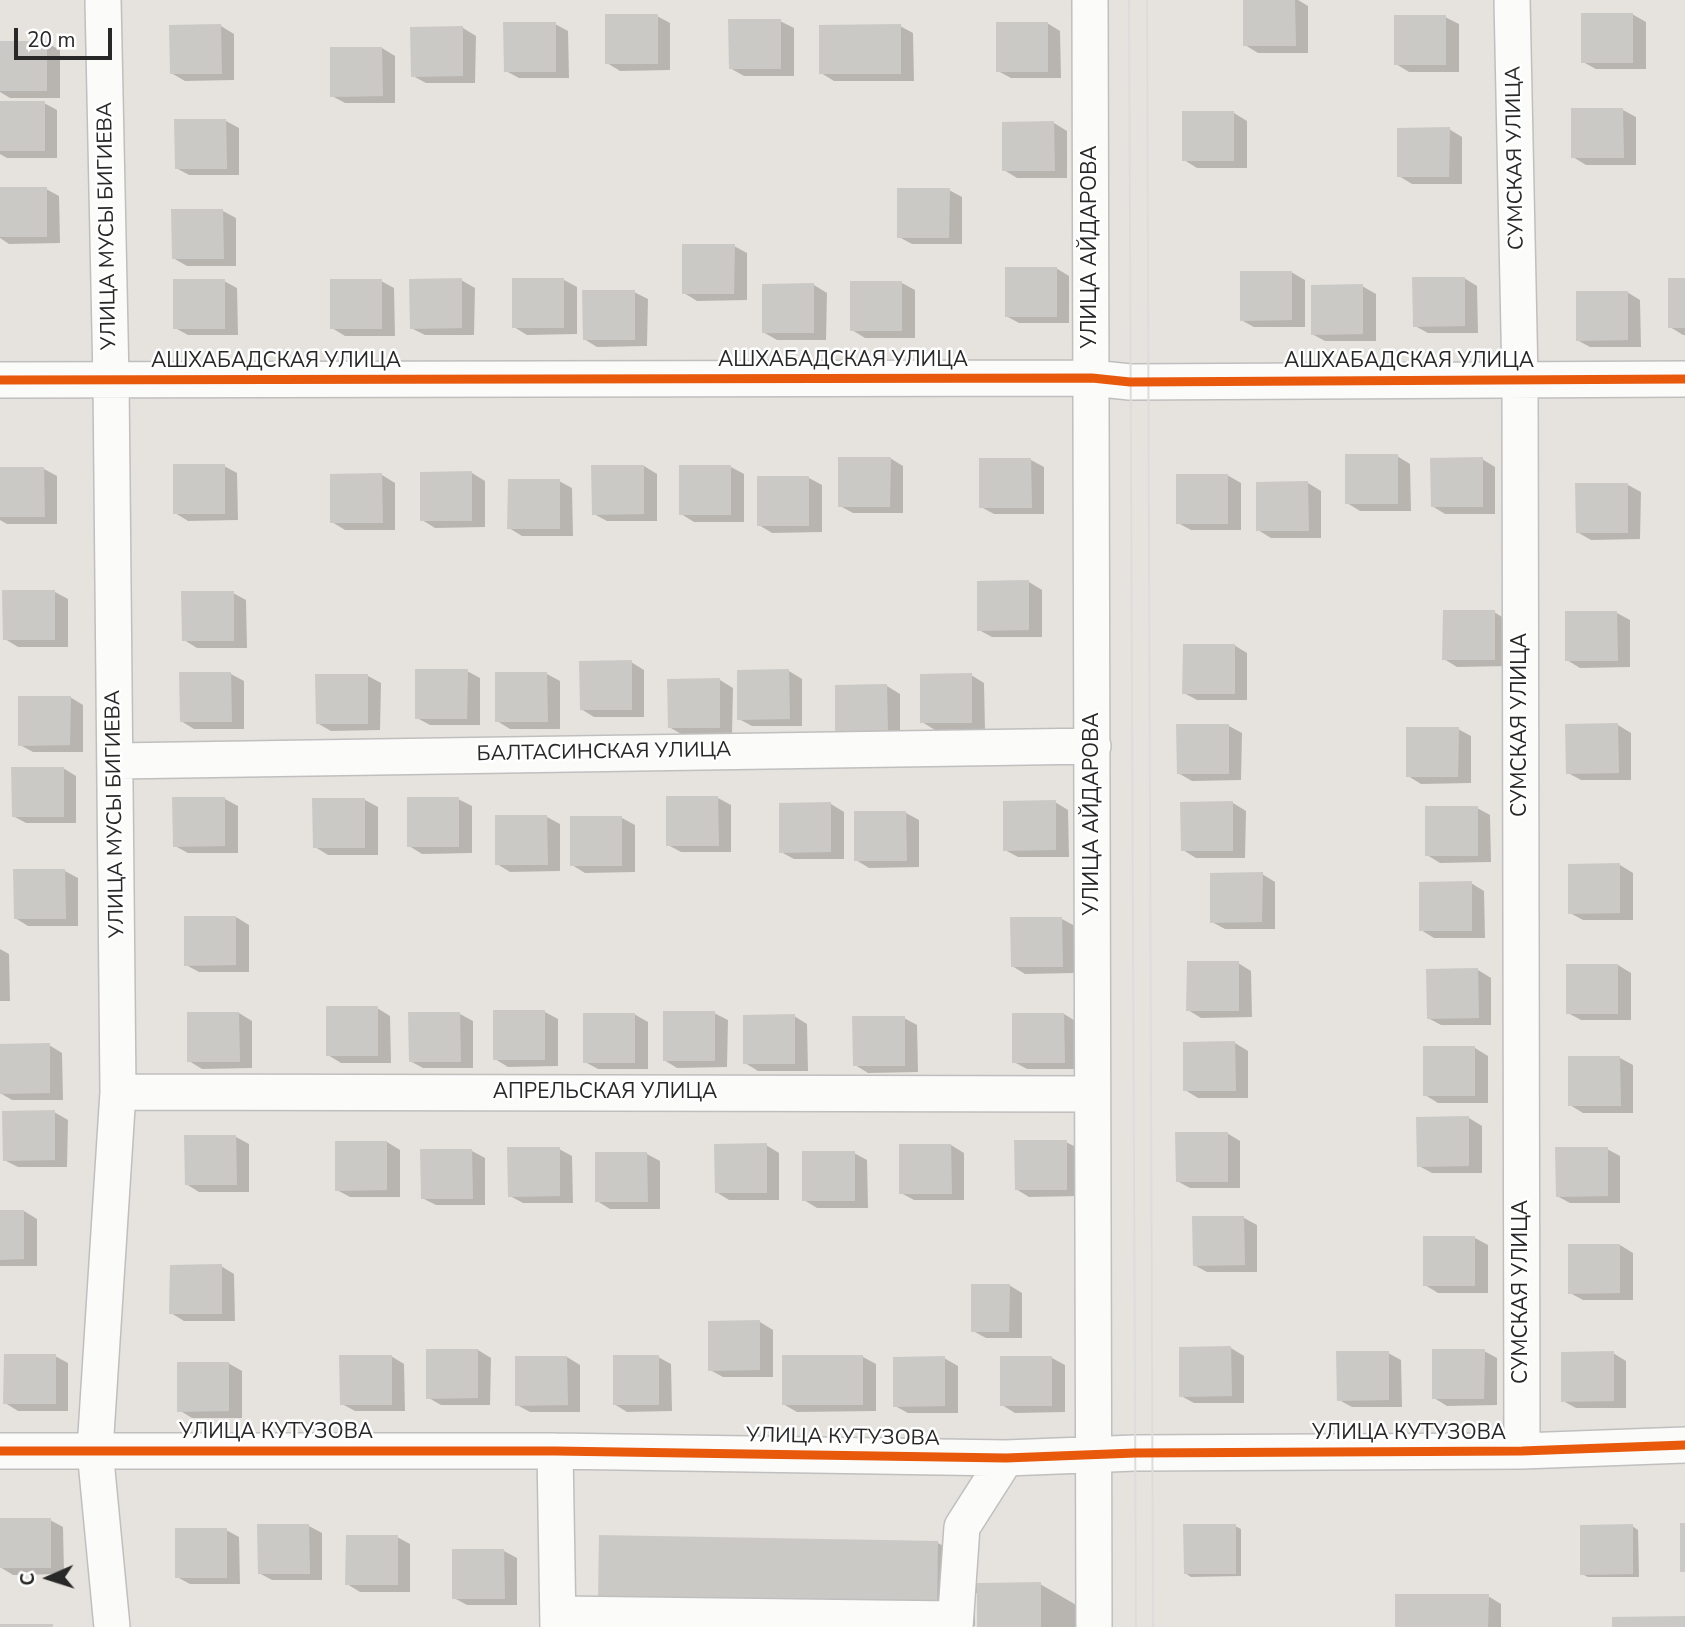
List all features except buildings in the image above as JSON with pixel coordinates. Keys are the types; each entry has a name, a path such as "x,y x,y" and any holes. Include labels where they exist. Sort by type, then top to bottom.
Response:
{"street":[{"name":"УЛИЦА МУСЫ БИГИЕВА","path":"103,0 111,380 118,1092 95,1450 112,1627"},
{"name":"УЛИЦА АЙДАРОВА","path":"1090,0 1094,1627"},
{"name":"СУМСКАЯ УЛИЦА","path":"1512,0 1520,379 1522,1451"},
{"name":"АШХАБАДСКАЯ УЛИЦА","path":"0,380 1092,378 1130,382 1685,379"},
{"name":"БАЛТАСИНСКАЯ УЛИЦА","path":"116,761 1093,746"},
{"name":"АПРЕЛЬСКАЯ УЛИЦА","path":"118,1092 1092,1094"},
{"name":"УЛИЦА КУТУЗОВА","path":"0,1451 555,1451 1006,1458 1094,1454 1522,1451 1685,1445"},
{"path":"555,1451 558,1621 955,1623 962,1527 1006,1458"}],"tram line":[{"path":"1129,0 1136,1627"},
{"path":"1147,0 1153,1627"}],"cycle path":[{"path":"0,380 1092,378 1130,382 1685,379"},
{"path":"0,1451 555,1451 1006,1458 1135,1453 1522,1451 1685,1445"}]}
